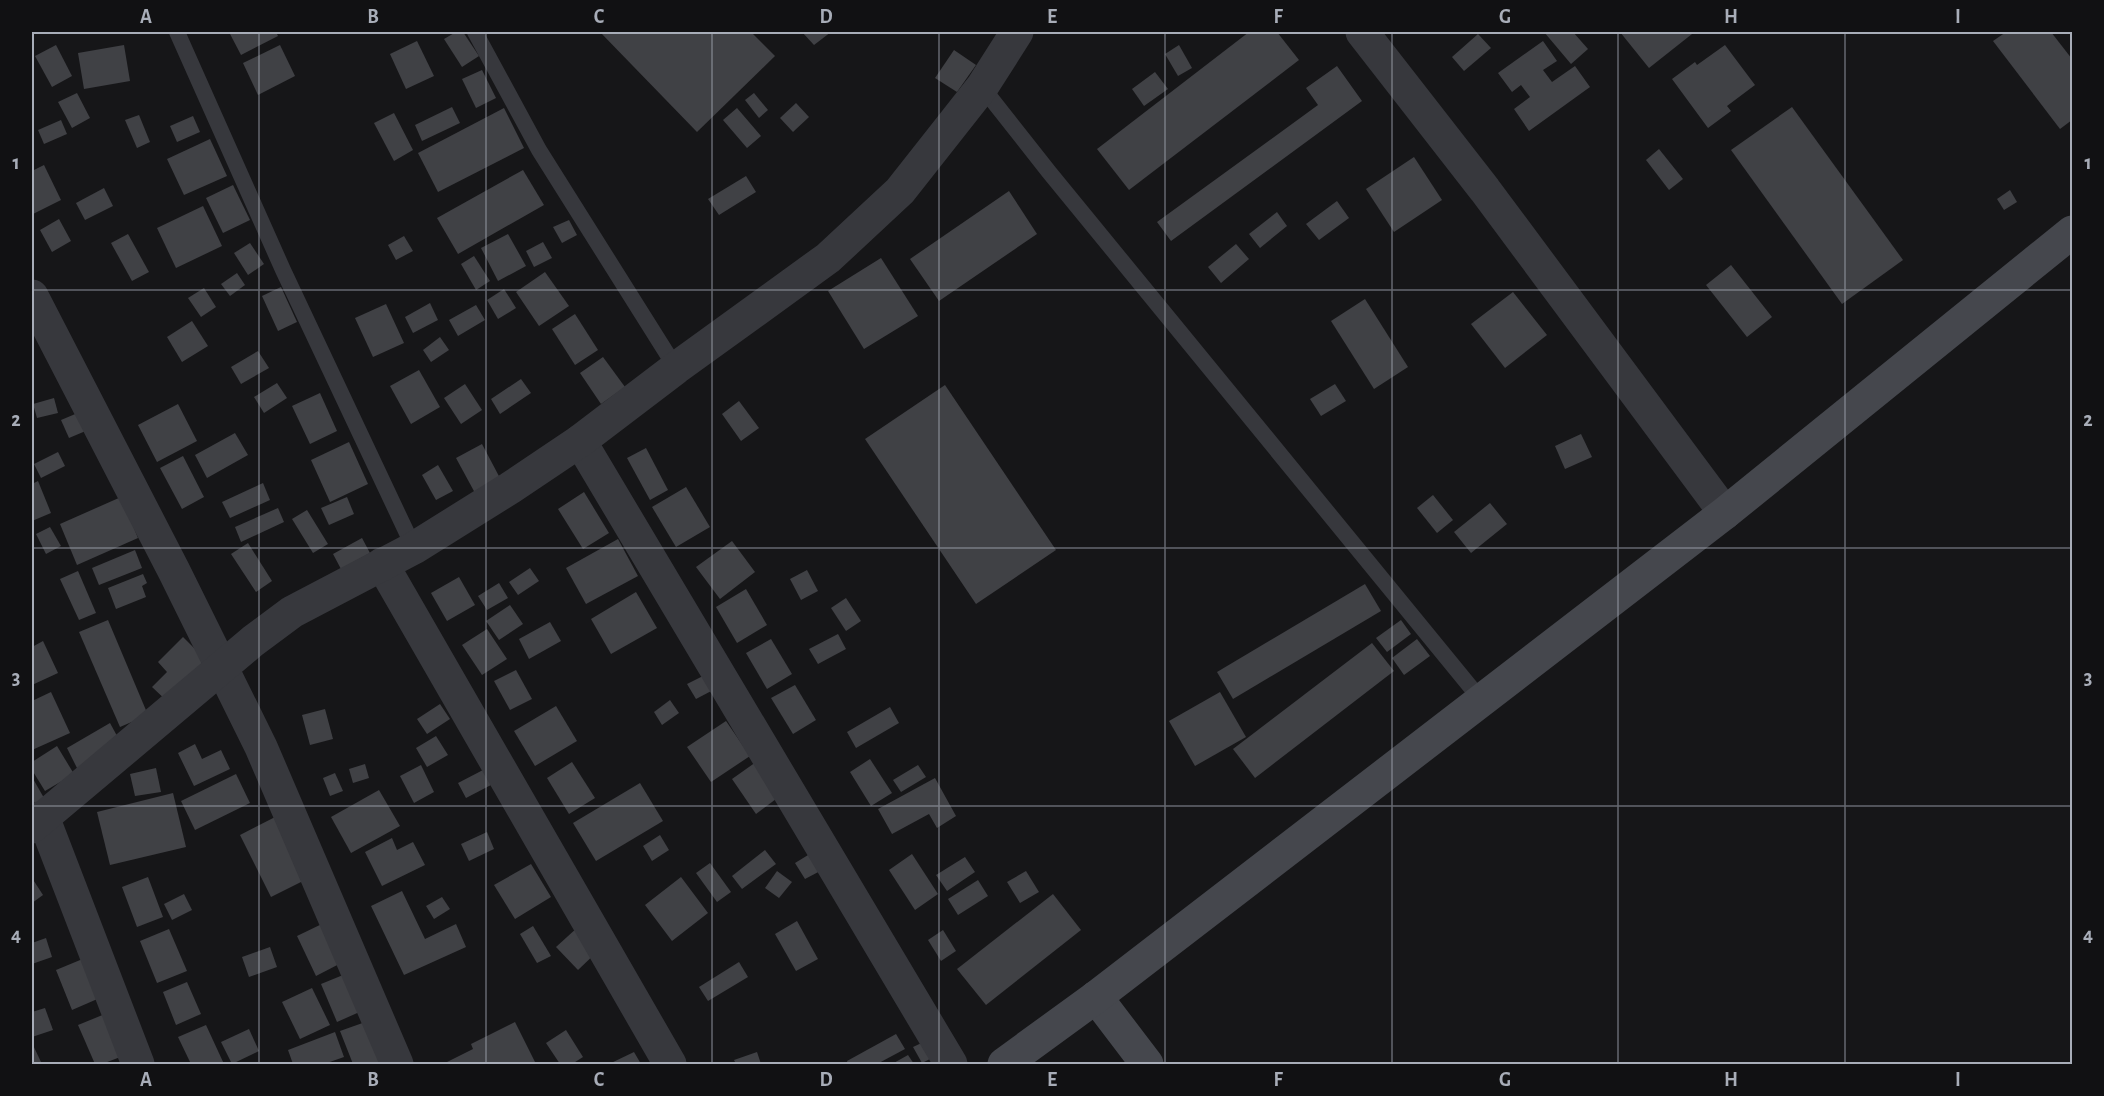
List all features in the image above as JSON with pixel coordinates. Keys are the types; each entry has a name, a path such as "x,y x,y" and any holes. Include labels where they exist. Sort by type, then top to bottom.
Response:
{"main road":[{"path":"1004,1065 1096,998 1725,513 2073,232"},
{"path":"1096,998 1147,1065"}],"street":[{"path":"138,1065 37,822 253,641 292,612 414,548 510,488 580,441 828,258 900,191 982,87 1017,32"},
{"path":"1362,32 1485,189 1725,513"},
{"path":"32,296 223,668 261,747 397,1065"},
{"path":"580,441 951,1065"},
{"path":"382,564 670,1065"}],"lane":[{"path":"177,32 283,270 414,548"},
{"path":"475,32 539,150 676,368"},
{"path":"982,87 1482,701"}],"building":[{"path":"229,32 276,32 278,36 241,55"},
{"path":"456,32 463,32 479,56 462,67 444,39"},
{"path":"600,32 751,32 775,56 697,132"},
{"path":"802,32 831,32 814,45"},
{"path":"1249,32 1277,32 1299,60 1129,190 1097,149"},
{"path":"1544,32 1573,32 1588,49 1571,64"},
{"path":"1620,32 1690,32 1692,34 1649,68"},
{"path":"2006,32 2051,32 2072,59 2072,120 2060,129 1993,41"},
{"path":"1478,34 1491,48 1464,71 1452,57"},
{"path":"417,41 434,76 406,89 390,54"},
{"path":"1543,41 1557,61 1543,70 1552,82 1575,66 1590,87 1529,131 1514,109 1530,97 1521,85 1512,92 1498,73"},
{"path":"56,45 72,76 52,87 35,56"},
{"path":"124,45 130,81 84,89 78,53"},
{"path":"280,45 295,76 258,95 243,63"},
{"path":"1179,45 1192,68 1178,76 1165,54"},
{"path":"1725,45 1755,85 1727,106 1731,111 1708,128 1672,79 1695,62 1697,65"},
{"path":"954,50 976,65 957,92 935,78"},
{"path":"1337,66 1362,101 1171,241 1157,222 1318,105 1306,88"},
{"path":"482,70 496,98 476,108 462,79"},
{"path":"1155,72 1168,89 1144,106 1132,89"},
{"path":"77,93 90,118 72,128 58,102"},
{"path":"754,93 768,110 759,118 745,100"},
{"path":"796,103 809,117 793,132 780,118"},
{"path":"452,107 460,123 422,141 415,125"},
{"path":"1792,107 1903,260 1842,304 1731,150"},
{"path":"504,108 524,148 438,192 418,153"},
{"path":"737,108 761,136 747,148 723,120"},
{"path":"394,113 413,150 394,161 374,123"},
{"path":"139,115 150,142 137,148 125,120"},
{"path":"193,116 200,132 177,142 170,126"},
{"path":"61,120 67,134 44,144 38,130"},
{"path":"210,139 227,176 184,195 167,159"},
{"path":"1659,149 1683,179 1669,190 1646,160"},
{"path":"1414,157 1442,200 1394,232 1366,189"},
{"path":"44,165 61,200 33,214 32,171"},
{"path":"523,170 544,205 458,254 437,218"},
{"path":"746,176 756,192 719,215 708,199"},
{"path":"233,185 250,220 223,233 206,198"},
{"path":"104,188 113,206 85,220 76,203"},
{"path":"2010,190 2017,202 2004,210 1997,199"},
{"path":"1009,191 1037,234 939,301 910,259"},
{"path":"1337,201 1349,218 1319,240 1306,224"},
{"path":"203,206 222,246 176,268 157,228"},
{"path":"1277,212 1287,226 1260,248 1249,234"},
{"path":"59,219 71,241 52,252 40,230"},
{"path":"569,220 577,235 562,243 553,227"},
{"path":"128,234 149,272 132,281 111,243"},
{"path":"508,234 526,266 498,281 481,248"},
{"path":"404,236 413,251 396,260 388,245"},
{"path":"543,242 552,258 534,267 526,251"},
{"path":"250,243 264,264 248,275 234,253"},
{"path":"1236,244 1249,259 1221,283 1208,267"},
{"path":"474,256 490,281 476,290 461,264"},
{"path":"881,258 918,316 864,349 828,291"},
{"path":"1731,265 1772,317 1747,337 1706,285"},
{"path":"545,272 569,306 539,326 516,292"},
{"path":"237,273 245,285 230,296 221,284"},
{"path":"281,287 297,322 278,331 262,296"},
{"path":"204,288 216,307 201,317 188,298"},
{"path":"504,289 516,308 498,319 487,300"},
{"path":"1513,292 1547,335 1505,368 1471,324"},
{"path":"1365,299 1408,367 1374,389 1331,321"},
{"path":"430,303 438,320 413,333 405,317"},
{"path":"386,304 404,343 373,357 355,318"},
{"path":"476,305 485,320 458,336 449,320"},
{"path":"575,314 598,350 575,365 552,329"},
{"path":"192,321 208,346 182,362 167,337"},
{"path":"440,337 449,350 431,362 423,350"},
{"path":"258,351 269,368 241,384 231,367"},
{"path":"603,357 625,387 601,404 580,373"},
{"path":"419,370 440,407 411,424 390,386"},
{"path":"521,379 531,393 500,414 491,399"},
{"path":"277,383 287,398 264,413 254,397"},
{"path":"465,384 482,410 461,424 444,398"},
{"path":"1335,384 1346,401 1321,416 1310,399"},
{"path":"945,385 1056,550 976,604 865,439"},
{"path":"320,393 337,431 310,444 292,406"},
{"path":"54,398 58,413 37,418 33,404"},
{"path":"739,401 759,428 741,441 722,414"},
{"path":"178,404 197,441 157,462 138,425"},
{"path":"80,412 88,430 69,438 61,420"},
{"path":"235,433 248,455 207,478 195,455"},
{"path":"1581,434 1592,457 1565,469 1555,446"},
{"path":"349,442 368,484 330,502 311,460"},
{"path":"482,444 501,480 475,493 456,458"},
{"path":"646,448 668,490 650,500 627,458"},
{"path":"58,452 65,466 41,478 34,464"},
{"path":"183,456 204,497 182,509 160,468"},
{"path":"438,465 453,491 436,500 422,475"},
{"path":"38,481 51,513 32,521 32,484"},
{"path":"263,483 270,500 230,518 222,502"},
{"path":"686,487 710,527 676,547 652,507"},
{"path":"584,492 609,533 583,549 558,509"},
{"path":"1433,495 1453,520 1437,533 1417,508"},
{"path":"121,497 138,538 77,565 60,524"},
{"path":"347,497 354,514 329,525 321,508"},
{"path":"1490,503 1507,524 1471,553 1454,532"},
{"path":"278,508 284,522 241,542 235,527"},
{"path":"307,510 328,544 313,553 292,519"},
{"path":"50,527 61,546 46,554 36,534"},
{"path":"362,538 370,553 341,569 333,554"},
{"path":"618,539 638,576 586,604 566,568"},
{"path":"732,541 755,572 720,599 696,567"},
{"path":"248,543 272,581 256,592 231,554"},
{"path":"135,550 142,568 99,585 92,568"},
{"path":"530,568 539,581 518,595 509,582"},
{"path":"807,570 818,591 801,600 790,579"},
{"path":"78,571 96,613 79,620 60,579"},
{"path":"143,574 147,583 142,586 146,597 116,609 108,588"},
{"path":"459,577 475,605 447,621 431,593"},
{"path":"499,583 508,598 487,610 478,596"},
{"path":"1365,584 1381,611 1233,699 1217,672"},
{"path":"746,589 767,625 737,643 716,607"},
{"path":"636,592 657,628 611,654 591,619"},
{"path":"846,598 861,621 846,631 831,608"},
{"path":"510,605 523,624 499,640 486,621"},
{"path":"108,620 148,715 120,727 79,632"},
{"path":"1401,620 1411,634 1387,652 1376,638"},
{"path":"550,622 561,641 529,659 519,639"},
{"path":"487,629 507,659 482,675 462,645"},
{"path":"838,634 846,649 818,664 809,649"},
{"path":"183,637 208,662 168,702 152,687 167,672 158,662"},
{"path":"771,639 792,674 767,689 746,653"},
{"path":"1417,639 1430,656 1404,675 1392,658"},
{"path":"43,641 58,673 32,685 32,647"},
{"path":"1372,643 1394,671 1255,778 1233,749"},
{"path":"516,670 532,699 510,710 494,681"},
{"path":"709,673 717,688 696,699 687,684"},
{"path":"795,685 816,720 793,734 771,698"},
{"path":"51,692 70,733 32,750 32,701"},
{"path":"1220,692 1246,737 1195,766 1169,721"},
{"path":"670,700 679,713 662,725 654,712"},
{"path":"440,704 450,719 427,734 417,719"},
{"path":"556,706 577,741 535,766 514,731"},
{"path":"890,707 899,723 856,748 847,732"},
{"path":"325,709 333,739 310,745 302,715"},
{"path":"726,721 750,756 711,782 687,747"},
{"path":"110,723 122,745 78,770 67,748"},
{"path":"436,736 448,755 427,767 416,748"},
{"path":"195,744 202,759 221,750 230,769 194,786 178,753"},
{"path":"57,746 74,774 45,791 32,770 32,762"},
{"path":"870,759 892,793 871,806 850,772"},
{"path":"572,762 595,798 569,814 547,778"},
{"path":"756,762 780,796 756,814 732,779"},
{"path":"365,764 369,778 353,783 349,769"},
{"path":"421,765 434,792 414,803 400,776"},
{"path":"918,765 926,777 901,792 893,780"},
{"path":"156,768 161,792 135,796 130,774"},
{"path":"483,770 491,785 466,798 458,783"},
{"path":"335,773 343,791 330,796 323,778"},
{"path":"236,774 250,803 195,830 181,801"},
{"path":"32,777 44,798 35,804 32,797"},
{"path":"935,778 956,816 937,828 929,814 892,834 878,809"},
{"path":"640,783 663,821 596,861 573,823"},
{"path":"379,790 400,826 351,853 331,817"},
{"path":"173,793 186,847 110,865 97,812"},
{"path":"281,814 313,876 271,897 240,835"},
{"path":"487,832 494,849 469,861 461,844"},
{"path":"660,835 669,850 652,861 643,846"},
{"path":"392,838 397,850 413,842 425,865 382,886 365,852"},
{"path":"765,850 776,864 742,889 732,876"},
{"path":"813,852 824,869 805,879 795,863"},
{"path":"912,854 938,894 915,910 889,870"},
{"path":"965,857 975,872 947,891 936,875"},
{"path":"710,863 731,892 717,902 696,873"},
{"path":"531,864 551,897 515,919 494,885"},
{"path":"777,871 792,882 779,898 765,888"},
{"path":"1026,871 1039,892 1020,903 1007,882"},
{"path":"148,877 163,917 137,927 122,887"},
{"path":"681,877 708,913 672,941 645,905"},
{"path":"32,878 43,895 32,903"},
{"path":"978,880 988,896 958,915 948,899"},
{"path":"402,891 425,939 456,924 466,947 404,975 371,906"},
{"path":"184,894 192,910 172,920 164,904"},
{"path":"1053,894 1081,930 986,1005 957,969"},
{"path":"442,897 450,909 434,919 426,906"},
{"path":"797,921 818,959 796,971 775,934"},
{"path":"326,922 345,961 316,976 297,936"},
{"path":"533,926 551,956 537,963 520,934"},
{"path":"578,927 600,949 578,970 556,947"},
{"path":"169,929 187,971 157,983 140,941"},
{"path":"943,930 956,951 941,961 928,940"},
{"path":"46,938 52,957 32,964 32,943"},
{"path":"270,947 277,967 249,977 242,957"},
{"path":"85,958 102,997 72,1010 56,970"},
{"path":"739,962 748,977 708,1001 699,987"},
{"path":"348,973 364,1010 337,1022 321,984"},
{"path":"187,982 201,1014 176,1025 163,992"},
{"path":"312,988 330,1025 300,1039 282,1002"},
{"path":"45,1008 53,1030 32,1037 32,1012"},
{"path":"105,1014 123,1056 102,1064 95,1064 78,1025"},
{"path":"371,1020 387,1060 375,1064 353,1064 340,1031"},
{"path":"515,1022 536,1064 510,1064 509,1062 505,1064 443,1064 473,1049 471,1044"},
{"path":"206,1025 224,1064 191,1064 178,1037"},
{"path":"249,1029 259,1051 232,1064 221,1042"},
{"path":"566,1030 583,1057 572,1064 560,1064 546,1043"},
{"path":"335,1032 344,1057 324,1064 293,1064 288,1050"},
{"path":"896,1034 905,1049 877,1064 848,1064 847,1061"},
{"path":"930,1039 938,1055 922,1063 913,1047"},
{"path":"32,1043 41,1062 35,1064 32,1064"},
{"path":"634,1052 641,1064 609,1064"},
{"path":"757,1052 761,1064 736,1064 734,1060"},
{"path":"908,1055 914,1064 892,1064"}]}
